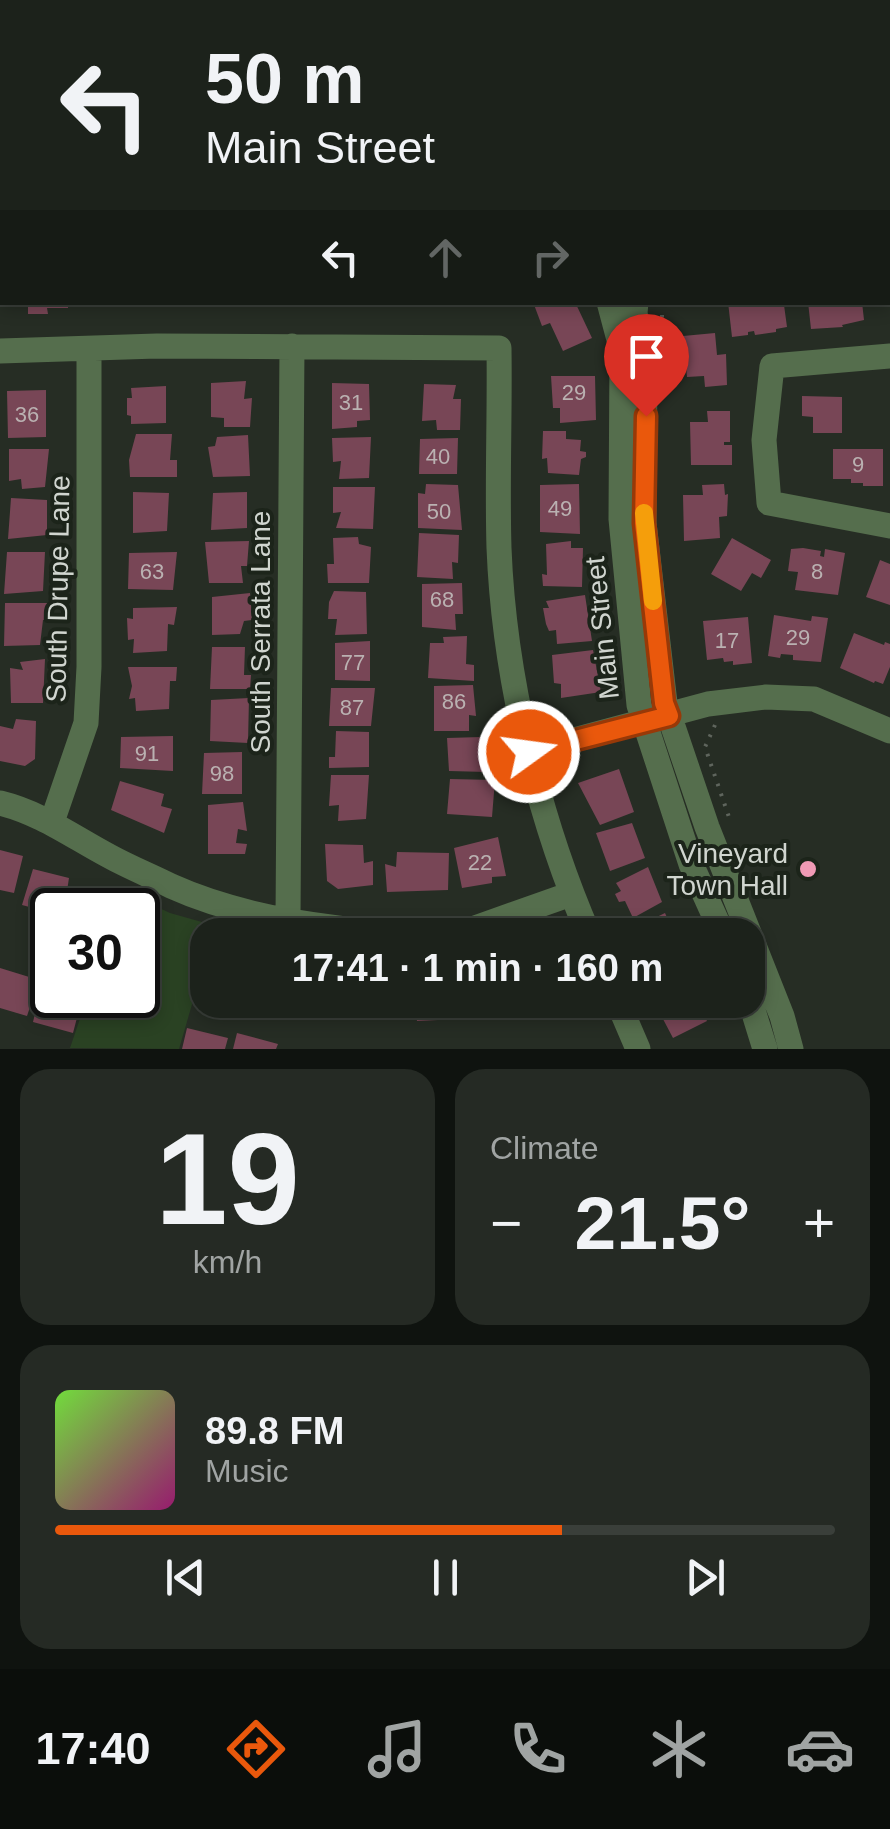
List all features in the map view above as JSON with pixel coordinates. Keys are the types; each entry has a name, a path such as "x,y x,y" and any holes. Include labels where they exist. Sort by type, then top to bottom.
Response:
{"street":[{"name":"Main Street","path":"610,305 622,351 621,519 639,704 657,720 706,827 782,1016 790,1049"},
{"name":"Main Street","path":"635,305 645,361 644,523 664,703 657,720 691,864 715,918"},
{"path":"0,351 157,346 499,348 500,550 506,626 529,752 582,918"},
{"name":"South Serrata Lane","path":"288,918 292,346"},
{"name":"South Drupe Lane","path":"52,822 86,723 89,351"},
{"path":"890,356 772,366 764,440 769,503 890,526"},
{"path":"529,752 708,704 766,697 814,699 890,731"},
{"path":"0,803 52,822 108,856 176,888 281,918"},
{"path":"503,918 571,894"},
{"path":"625,1018 638,1049"},
{"path":"755,1018 765,1049"}],"green space":[{"path":"160,908 190,919 190,1011 179,1049 70,1048 80,1018 160,1018"}],"building":[{"path":"28,305 68,305 47,308 48,314 28,314"},
{"path":"534,305 576,305 592,338 563,351 550,323 542,326"},
{"path":"728,305 784,305 787,327 732,337"},
{"path":"808,305 862,305 864,320 843,327 811,329"},
{"path":"715,333 717,355 726,354 727,385 705,387 704,376 687,377 683,336"},
{"path":"551,376 595,376 596,420 560,423 560,408 553,408"},
{"path":"246,381 244,399 252,398 250,427 224,427 224,418 211,417 211,383"},
{"path":"332,383 369,384 370,420 357,421 357,427 332,429"},
{"path":"424,384 456,385 453,399 461,399 460,430 437,430 436,420 422,421"},
{"path":"166,386 166,423 131,424 127,398 132,398 131,388"},
{"path":"46,390 46,437 8,438 7,391"},
{"path":"802,396 842,397 842,433 813,433 813,417 802,416"},
{"path":"707,411 730,411 730,442 724,445 732,445 732,465 691,465 690,422 708,422"},
{"path":"543,431 566,431 566,439 581,440 580,451 586,452 586,457 581,459 579,475 548,473 547,458 542,459"},
{"path":"136,434 172,434 170,460 177,460 177,477 130,477 129,460"},
{"path":"248,435 250,476 213,477 208,447 215,446 217,437"},
{"path":"371,437 369,478 339,479 341,461 333,462 332,438"},
{"path":"458,438 457,474 419,474 420,439"},
{"path":"9,449 49,449 45,487 22,489 21,479 9,481"},
{"path":"833,449 883,449 883,486 833,479"},
{"path":"426,484 458,485 462,530 418,528 418,493 425,494"},
{"path":"579,484 580,534 540,532 540,485"},
{"path":"724,484 725,495 728,494 727,516 719,517 720,538 684,541 683,495 703,495 702,485"},
{"path":"333,487 375,487 373,529 336,528 341,512 333,513"},
{"path":"133,492 169,493 167,531 133,533"},
{"path":"247,492 247,528 211,530 213,493"},
{"path":"11,498 47,500 47,535 8,539"},
{"path":"419,533 459,535 458,563 452,562 453,579 417,577"},
{"path":"358,537 359,544 371,547 369,583 328,583 327,564 334,564 333,538"},
{"path":"732,538 771,560 761,578 752,573 741,591 711,574"},
{"path":"249,541 247,566 241,566 243,583 209,583 205,542"},
{"path":"571,541 571,548 583,548 582,587 543,586 542,574 547,575 546,544"},
{"path":"791,549 821,551 820,556 824,557 825,549 845,553 838,595 795,590 798,572 788,571"},
{"path":"7,552 45,552 43,591 4,594"},
{"path":"177,552 173,590 128,589 129,553"},
{"path":"880,560 890,564 890,605 866,597"},
{"path":"462,583 463,614 455,614 456,630 422,627 422,584"},
{"path":"334,591 366,592 367,634 335,635 337,619 328,619"},
{"path":"250,593 252,620 244,621 240,634 212,635 212,597"},
{"path":"585,595 592,641 557,644 556,630 549,631 546,624 546,601"},
{"path":"5,603 48,603 40,645 4,646"},
{"path":"177,607 174,625 168,624 167,651 133,653 134,639 128,640 127,618 133,619 133,608"},
{"path":"774,615 811,621 812,616 828,618 821,662 793,660 793,655 768,656"},
{"path":"748,617 752,663 733,665 733,661 724,662 723,658 707,660 703,621"},
{"path":"854,633 890,644 890,667 883,684 840,668"},
{"path":"467,636 466,664 474,665 474,681 428,678 430,643 444,643 443,637"},
{"path":"370,641 370,681 335,680 335,643"},
{"path":"212,647 245,647 244,675 251,675 250,689 210,689"},
{"path":"593,650 601,692 561,698 561,684 554,683 552,655"},
{"path":"45,659 43,703 11,703 10,668 23,670 20,662"},
{"path":"128,667 177,667 176,681 170,681 169,709 136,711 135,698 129,699 132,686"},
{"path":"473,685 476,716 469,715 469,731 434,731 434,686"},
{"path":"331,688 375,688 371,726 329,726"},
{"path":"249,698 248,743 210,741 211,700"},
{"path":"16,719 36,721 35,759 25,766 0,761 0,726 13,729"},
{"path":"336,731 369,732 369,767 329,768 329,757 335,757"},
{"path":"173,736 173,771 120,768 121,737"},
{"path":"481,737 481,750 489,750 487,772 449,771 447,738"},
{"path":"242,752 242,794 202,794 204,753"},
{"path":"619,769 634,812 600,825 578,783"},
{"path":"331,775 369,775 366,819 338,821 339,805 329,806"},
{"path":"450,779 495,780 492,817 447,814"},
{"path":"120,781 164,794 161,806 172,809 164,833 111,810"},
{"path":"243,802 247,831 238,829 236,843 247,844 245,854 208,854 208,805"},
{"path":"632,823 645,858 610,871 596,833"},
{"path":"498,837 506,876 492,877 492,883 462,888 454,848"},
{"path":"325,844 363,845 364,863 373,861 373,885 338,889 327,881"},
{"path":"0,850 23,856 14,893 0,890"},
{"path":"397,852 449,853 448,890 387,892 385,864 396,867"},
{"path":"648,867 662,902 633,918 625,901 619,902 615,894 621,891 616,883"},
{"path":"33,869 69,878 67,888 30,888 30,907 22,905"},
{"path":"0,968 30,977 27,1016 0,1008"},
{"path":"34,1018 77,1018 73,1033 33,1022"},
{"path":"417,1018 459,1019 417,1021"},
{"path":"662,1018 706,1018 707,1021 673,1038"},
{"path":"187,1028 228,1038 225,1049 182,1049"},
{"path":"237,1033 278,1044 276,1049 233,1049"}],"slow traffic":[{"path":"644,513 653,601"}],"place":[{"name":"Vineyard Town Hall","path":"808,869"}],"route":[{"path":"529,752 669,716 664,703 644,523 646,416"}]}
